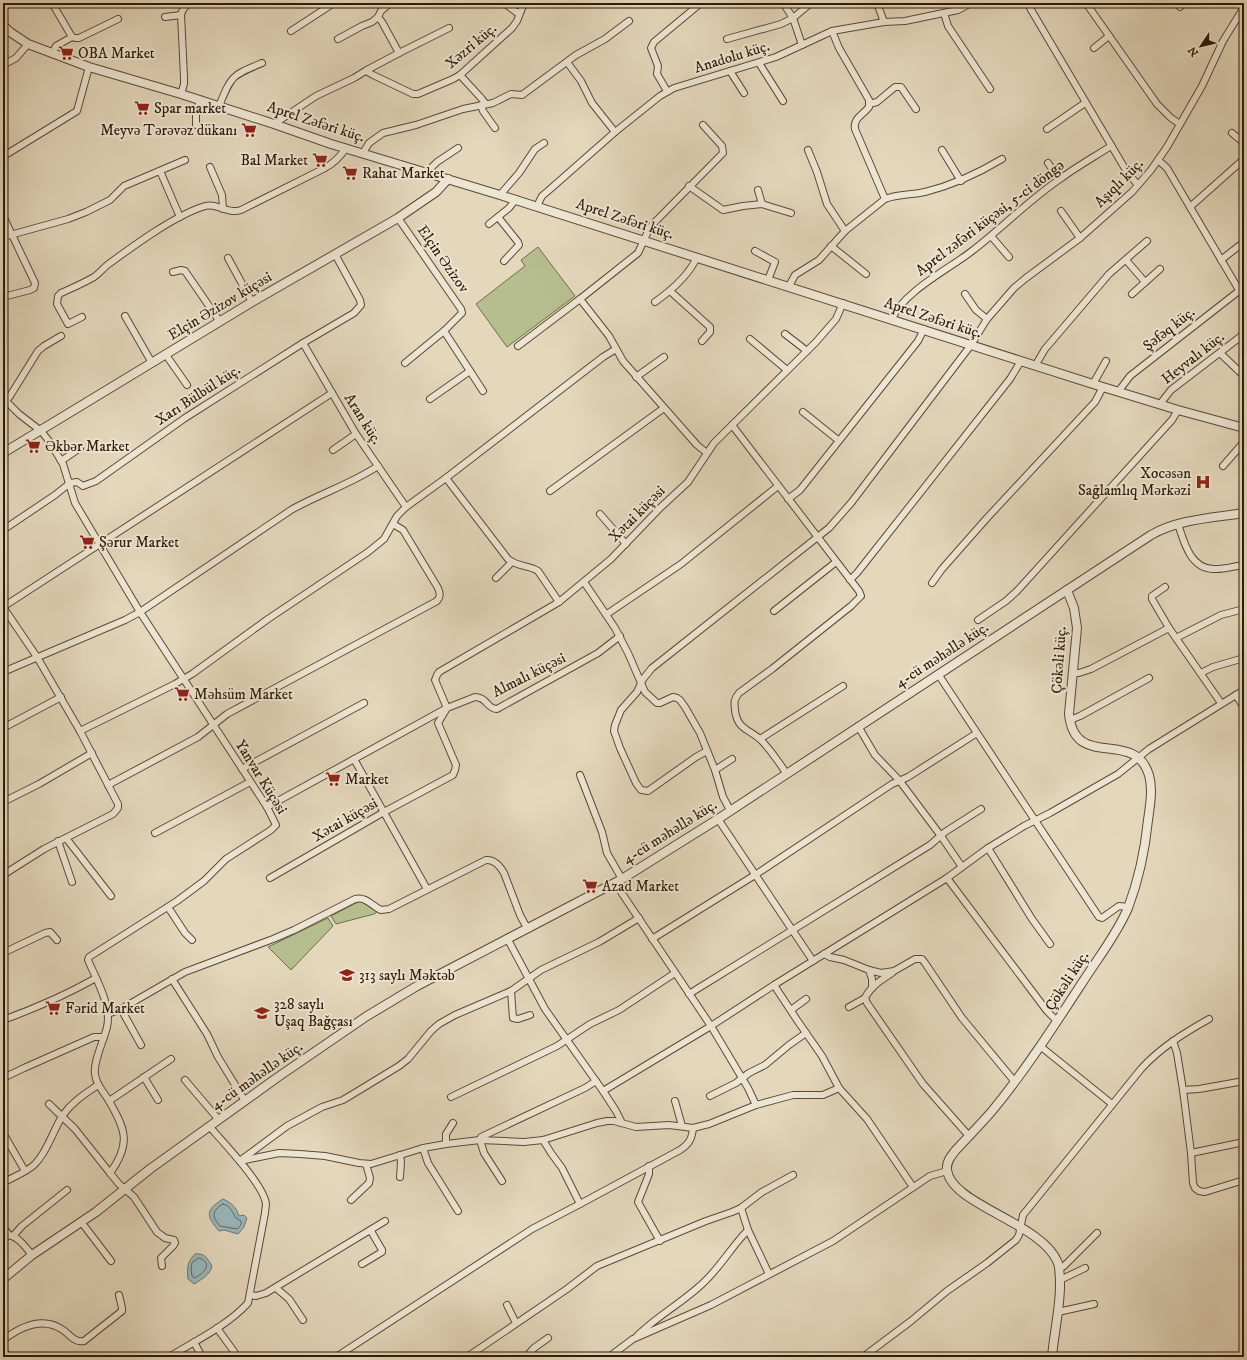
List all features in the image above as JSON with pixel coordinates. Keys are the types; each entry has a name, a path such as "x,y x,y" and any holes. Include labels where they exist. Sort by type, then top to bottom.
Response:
{"street":[{"path":"52,3 72,37"},
{"path":"181,94 184,77 181,14 182,9 186,5 193,3"},
{"path":"291,31 334,3"},
{"path":"338,39 372,22 390,3"},
{"path":"504,3 519,14"},
{"name":"Xəzri küç.","path":"367,70 372,75 413,94 418,94 446,82 460,74 512,28 524,3"},
{"path":"667,92 657,74 658,66 651,48 654,42 701,3"},
{"path":"783,3 793,18 802,45"},
{"path":"727,39 781,24 793,18 811,3"},
{"path":"877,3 884,22"},
{"name":"Anadolu küç.","path":"537,206 542,196 615,132 667,92 683,85 759,63 785,53 832,31 884,22 906,21 958,10 971,3"},
{"path":"1028,3 1085,103 1127,172 1138,185"},
{"path":"1086,3 1157,104 1171,118 1180,124"},
{"name":"Aşıqlı küç.","path":"707,751 696,757 648,791 641,790 636,783 620,748 614,731 615,725 621,710 637,692 643,679 652,668 829,528 851,503 971,344 987,320 1014,288 1080,238 1138,185 1158,160 1180,124 1202,86 1223,40 1244,7"},
{"path":"944,13 948,26 990,89"},
{"path":"165,17 181,14"},
{"path":"378,17 399,53"},
{"path":"52,54 56,46 72,37 79,38 118,19"},
{"path":"363,153 368,143 383,133 409,127 463,109 493,103 511,94 522,95 582,51 605,39 629,21"},
{"name":"Aprel Zəfəri küç.","path":"3,25 10,32 28,44 52,54 219,106 346,148 500,194 971,344 1035,366 1178,410 1244,428"},
{"path":"274,124 316,96 354,78 449,28"},
{"path":"832,31 839,48 866,95 869,104 867,109 856,119 854,124 885,199"},
{"path":"1094,48 1109,36"},
{"path":"3,65 16,58 28,44"},
{"path":"567,62 581,81 592,103 615,132"},
{"path":"219,106 231,80 237,73 262,63"},
{"path":"759,63 783,101"},
{"path":"7,154 77,111 89,66"},
{"path":"730,71 744,92"},
{"path":"460,74 482,99 484,111 494,128"},
{"path":"869,104 877,102 898,86 901,87 916,109"},
{"path":"196,125 196,113 200,100"},
{"path":"1047,129 1085,103"},
{"path":"518,346 638,253 650,227 723,153 722,146 703,125"},
{"path":"1232,133 1244,143"},
{"path":"500,194 519,173 535,149 544,143"},
{"name":"Aprel zəfəri küçəsi, 5-ci döngə","path":"892,319 895,312 912,294 991,236 1059,179 1111,146"},
{"path":"82,317 68,324 57,304 58,296 61,293 93,277 149,235 180,217 202,207 210,205 234,212 240,210 333,164 346,148"},
{"path":"427,172 437,162 458,148"},
{"path":"808,150 827,204 845,231"},
{"path":"942,150 960,181"},
{"path":"789,286 795,275 819,260 845,231 885,199 926,191 960,181 978,173 1002,159"},
{"path":"1190,207 1244,159"},
{"path":"3,237 68,219 86,212 110,200 124,186 185,160"},
{"name":"Şəfəq küç.","path":"1118,392 1130,376 1242,288 1221,260 1168,168 1158,160"},
{"path":"1048,163 1059,179"},
{"path":"210,167 222,195 223,208"},
{"path":"160,171 180,217"},
{"name":"Elçin Əzizov küçəsi","path":"3,453 252,302 398,218 436,192 448,179"},
{"path":"689,186 723,210 762,204 791,213"},
{"path":"758,190 762,204"},
{"path":"489,224 509,208 516,200"},
{"path":"1061,211 1080,238"},
{"path":"3,216 35,283 34,288 30,290 3,297"},
{"path":"498,217 519,245 504,261"},
{"name":"Elçin Əzizov","path":"398,218 461,309 462,313 444,331 405,363"},
{"path":"991,236 1009,257"},
{"path":"1035,366 1045,349 1109,274 1147,241"},
{"path":"1221,260 1244,242"},
{"path":"831,246 866,274"},
{"path":"755,251 775,262 768,280"},
{"name":"Xarı Bülbül küç.","path":"70,483 77,482 83,486 96,481 185,418 303,343 354,314 361,305 360,300 335,254"},
{"path":"655,302 670,291 691,268 696,257"},
{"path":"228,258 252,302"},
{"path":"1126,260 1145,282"},
{"path":"1132,294 1160,269"},
{"path":"173,272 181,270 185,271 220,322"},
{"path":"670,291 710,327 710,332 702,341"},
{"path":"966,294 976,310 987,320"},
{"path":"580,299 609,336 623,361 636,378 706,453"},
{"name":"Xətai küçəsi","path":"270,878 384,812 453,775 456,770 456,765 438,723 447,708 436,680 436,675 559,602 584,582 626,544 661,507 688,482 714,443 807,351 836,319 843,303"},
{"path":"125,316 152,364"},
{"path":"788,499 800,490 918,340 924,329"},
{"path":"444,331 483,391"},
{"path":"785,334 807,351"},
{"name":"Heyvalı küç.","path":"1160,404 1171,390 1244,334"},
{"path":"4,401 38,352 44,346 61,336"},
{"path":"750,339 787,370"},
{"name":"Aran küç.","path":"303,343 356,434 406,507"},
{"path":"80,731 184,679 368,552 384,539 406,507 603,357 616,349"},
{"path":"1220,353 1244,376"},
{"path":"166,355 187,385"},
{"path":"636,378 664,357"},
{"path":"850,580 1010,379 1021,361"},
{"path":"1093,384 1106,361"},
{"path":"430,399 470,371"},
{"path":"932,583 942,569 987,518 1095,402 1103,387"},
{"path":"3,875 58,842 117,812 118,804 61,697 37,657 3,607 332,393"},
{"name":"Yanvar Küçəsi","path":"4,401 41,431 49,441 61,461 70,483 75,503 140,612 267,808 276,825 274,828 226,859 204,881 168,907 91,954 89,957 88,960 96,978 108,1014 107,1026 94,1069 98,1085 109,1101 122,1127 125,1139 123,1152 110,1173"},
{"path":"550,491 664,408"},
{"path":"978,620 1006,601 1032,575 1172,420 1178,410"},
{"path":"803,412 838,440"},
{"path":"732,425 817,538 860,591 861,596 778,664 739,692 735,697 734,701 736,716 742,727 760,740 786,773"},
{"path":"333,450 356,434"},
{"path":"1223,466 1244,442"},
{"path":"61,461 80,448"},
{"path":"3,672 125,620 140,612 291,510 301,504 353,482 378,466"},
{"path":"446,478 512,562 516,565 538,571 559,602"},
{"path":"3,530 55,495 70,483"},
{"path":"606,614 681,564 778,486"},
{"name":"4-cü məhəllə küç.","path":"3,1279 32,1255 82,1223 125,1188 209,1126 367,1016 417,986 619,881 718,819 1160,529 1178,524 1244,513"},
{"path":"600,514 626,544"},
{"path":"108,785 198,737 227,714 437,600 440,597 438,588 403,530 393,524"},
{"path":"1178,524 1186,549 1189,554 1202,565 1214,570 1244,565"},
{"path":"496,578 512,562"},
{"path":"774,611 836,562"},
{"path":"584,582 620,636 641,685 647,695 657,703 673,697 680,700 697,726 723,797 730,810"},
{"path":"1165,587 1155,593 1152,596 1152,599 1169,628 1221,703"},
{"name":"Çökəli küç.","path":"947,1171 946,1166 951,1156 1015,1082 1113,936 1128,908 1142,862 1151,798 1150,777 1147,770 1138,758 1128,751 1101,748 1085,744 1075,736 1072,731 1070,720 1072,673 1077,628 1074,608 1067,590"},
{"path":"1176,638 1221,615 1244,609"},
{"path":"1072,673 1091,669 1169,628"},
{"name":"Almalı küçəsi","path":"447,708 475,697 479,697 485,700 494,709 497,709 598,653 620,636"},
{"path":"1200,673 1213,667 1244,658"},
{"path":"938,674 1099,917 1102,918 1106,916 1119,906 1128,908"},
{"path":"1070,720 1149,678"},
{"path":"760,740 843,686"},
{"path":"603,1091 711,1026 774,985 947,878 988,848 1024,826 1110,779 1149,749 1244,690"},
{"path":"1236,695 1244,708"},
{"path":"3,728 61,697"},
{"path":"242,769 364,703"},
{"path":"267,808 447,708"},
{"path":"858,726 875,755 899,780 962,867"},
{"path":"652,939 755,875 892,784 923,768 977,733"},
{"path":"3,802 92,753"},
{"path":"354,759 427,889"},
{"path":"714,770 732,759"},
{"path":"580,775 602,832 607,853 619,881 652,939 711,1026 756,1105"},
{"path":"155,833 250,782"},
{"path":"689,994 930,845 952,826 981,809"},
{"path":"718,819 813,961"},
{"path":"66,838 111,896"},
{"path":"58,842 72,882"},
{"path":"988,848 1028,913 1050,944"},
{"path":"108,1014 121,1010 185,972 280,936 355,899 365,899 381,910 389,909 489,859 501,868 504,873 520,915 527,928"},
{"path":"947,878 1047,1012 1057,1021"},
{"path":"168,907 185,933 192,940"},
{"path":"240,1161 287,1126 322,1107 348,1097 399,1066 408,1059 431,1031 439,1024 455,1015 511,990 541,970 599,942 639,918"},
{"path":"3,953 45,933 50,932 57,940"},
{"path":"507,938 545,1009 603,1091 622,1123"},
{"path":"824,954 830,957 853,962 869,970 881,973 894,971"},
{"path":"849,1007 865,998 872,988 894,971 915,960 922,959 962,1018 1015,1082"},
{"path":"869,970 872,979 872,988"},
{"path":"451,1097 566,1040 590,1024 619,1010 675,973"},
{"path":"3,1020 61,997 96,978"},
{"path":"172,979 207,1034 218,1056 245,1101"},
{"path":"774,985 822,1056 839,1088 867,1119 913,1187"},
{"path":"511,990 514,1018 518,1020 530,1015"},
{"path":"865,998 923,1084 969,1136"},
{"path":"791,1010 806,999"},
{"path":"121,1010 141,1045"},
{"path":"863,1357 911,1321 947,1291 976,1272 1011,1244 1019,1235 1023,1215 1150,1059 1173,1040 1209,1019"},
{"path":"710,1096 736,1083 749,1073 770,1062 789,1045 806,1033"},
{"path":"3,1078 94,1037 104,1037"},
{"path":"1173,1040 1177,1053 1183,1090 1191,1153 1193,1183 1195,1188 1199,1192 1205,1192 1244,1180"},
{"path":"1040,1046 1112,1104"},
{"path":"109,1101 171,1059"},
{"path":"144,1077 158,1100"},
{"path":"186,1080 218,1120"},
{"path":"480,1140 485,1135 585,1088 596,1081"},
{"path":"1183,1090 1199,1089 1244,1081"},
{"path":"3,1183 35,1164 40,1158 62,1116 71,1105 98,1085"},
{"path":"240,1161 279,1153 325,1156 366,1164 378,1163 423,1148 480,1140 524,1142 544,1140 597,1123 614,1121 640,1128 670,1125 693,1128 708,1124 756,1105 793,1095 824,1094 839,1088"},
{"path":"675,1101 682,1126"},
{"path":"49,1104 75,1129 119,1184 134,1198 157,1232 165,1238 174,1240 175,1243 173,1246 161,1258 162,1266"},
{"path":"446,1144 446,1134 453,1123"},
{"path":"168,1357 217,1328 240,1312 248,1303 251,1295 252,1276 266,1204 260,1189 240,1161 209,1126"},
{"path":"340,1356 510,1242 687,1145 692,1136 693,1128"},
{"path":"3,1133 24,1171"},
{"path":"480,1140 484,1153 502,1181"},
{"path":"544,1140 550,1153 562,1168 580,1204"},
{"path":"1191,1153 1244,1142"},
{"path":"423,1148 428,1163 458,1211"},
{"path":"400,1155 400,1177"},
{"path":"351,1200 369,1183 370,1178 366,1164"},
{"path":"649,1166 649,1174 638,1202 660,1241"},
{"path":"633,1339 711,1305 833,1241 930,1176 947,1171 951,1181 959,1190 975,1201 1021,1227 1048,1249 1058,1263 1060,1301 1052,1357"},
{"path":"467,1357 567,1289 597,1266 741,1208 757,1196 794,1175"},
{"path":"3,1239 11,1235 67,1190"},
{"path":"741,1208 748,1230 769,1274"},
{"path":"251,1295 260,1295 276,1288 385,1221"},
{"path":"82,1223 111,1261"},
{"path":"3,1227 11,1235 18,1239 32,1255"},
{"path":"362,1264 382,1252 371,1230"},
{"path":"609,1357 633,1339 648,1325 701,1286 717,1270 735,1244 748,1230"},
{"path":"1059,1269 1064,1266 1097,1233"},
{"path":"1060,1280 1084,1268"},
{"path":"276,1288 289,1299 303,1320"},
{"path":"3,1340 26,1326 31,1324 42,1324 57,1326 76,1341 84,1342 122,1312 119,1295"},
{"path":"1058,1312 1094,1304"},
{"path":"507,1305 516,1323"},
{"path":"217,1328 235,1353"},
{"path":"526,1357 534,1348 548,1338"},
{"path":"194,1342 202,1357"},
{"path":"3,1351 10,1357"}],"green space":[{"path":"538,247 575,296 507,347 476,304 525,266 521,260"},
{"path":"360,901 377,912 336,924 331,916"},
{"path":"328,918 333,926 291,970 268,947"}],"water":[{"path":"223,1199 233,1206 239,1216 244,1215 247,1218 244,1227 238,1234 224,1230 219,1231 210,1217 210,1210"},
{"path":"195,1254 203,1255 212,1266 208,1274 194,1284 188,1279 188,1265"}],"place":[{"name":"OBA Market","path":"66,53"},
{"name":"Spar market","path":"142,108"},
{"name":"Meyvə Tərəvəz dükanı","path":"249,130"},
{"name":"Bal Market","path":"320,160"},
{"name":"Rahat Market","path":"350,173"},
{"name":"Əkbər Market","path":"33,446"},
{"name":"Xocəsən Sağlamlıq Mərkəzi","path":"1203,482"},
{"name":"Şərur Market","path":"87,542"},
{"name":"Məhsüm Market","path":"182,694"},
{"name":"Market","path":"333,779"},
{"name":"Azad Market","path":"590,886"},
{"name":"313 saylı Məktəb","path":"347,975"},
{"name":"Fərid Market","path":"53,1008"},
{"name":"328 saylı Uşaq Bağçası","path":"262,1013"}]}
